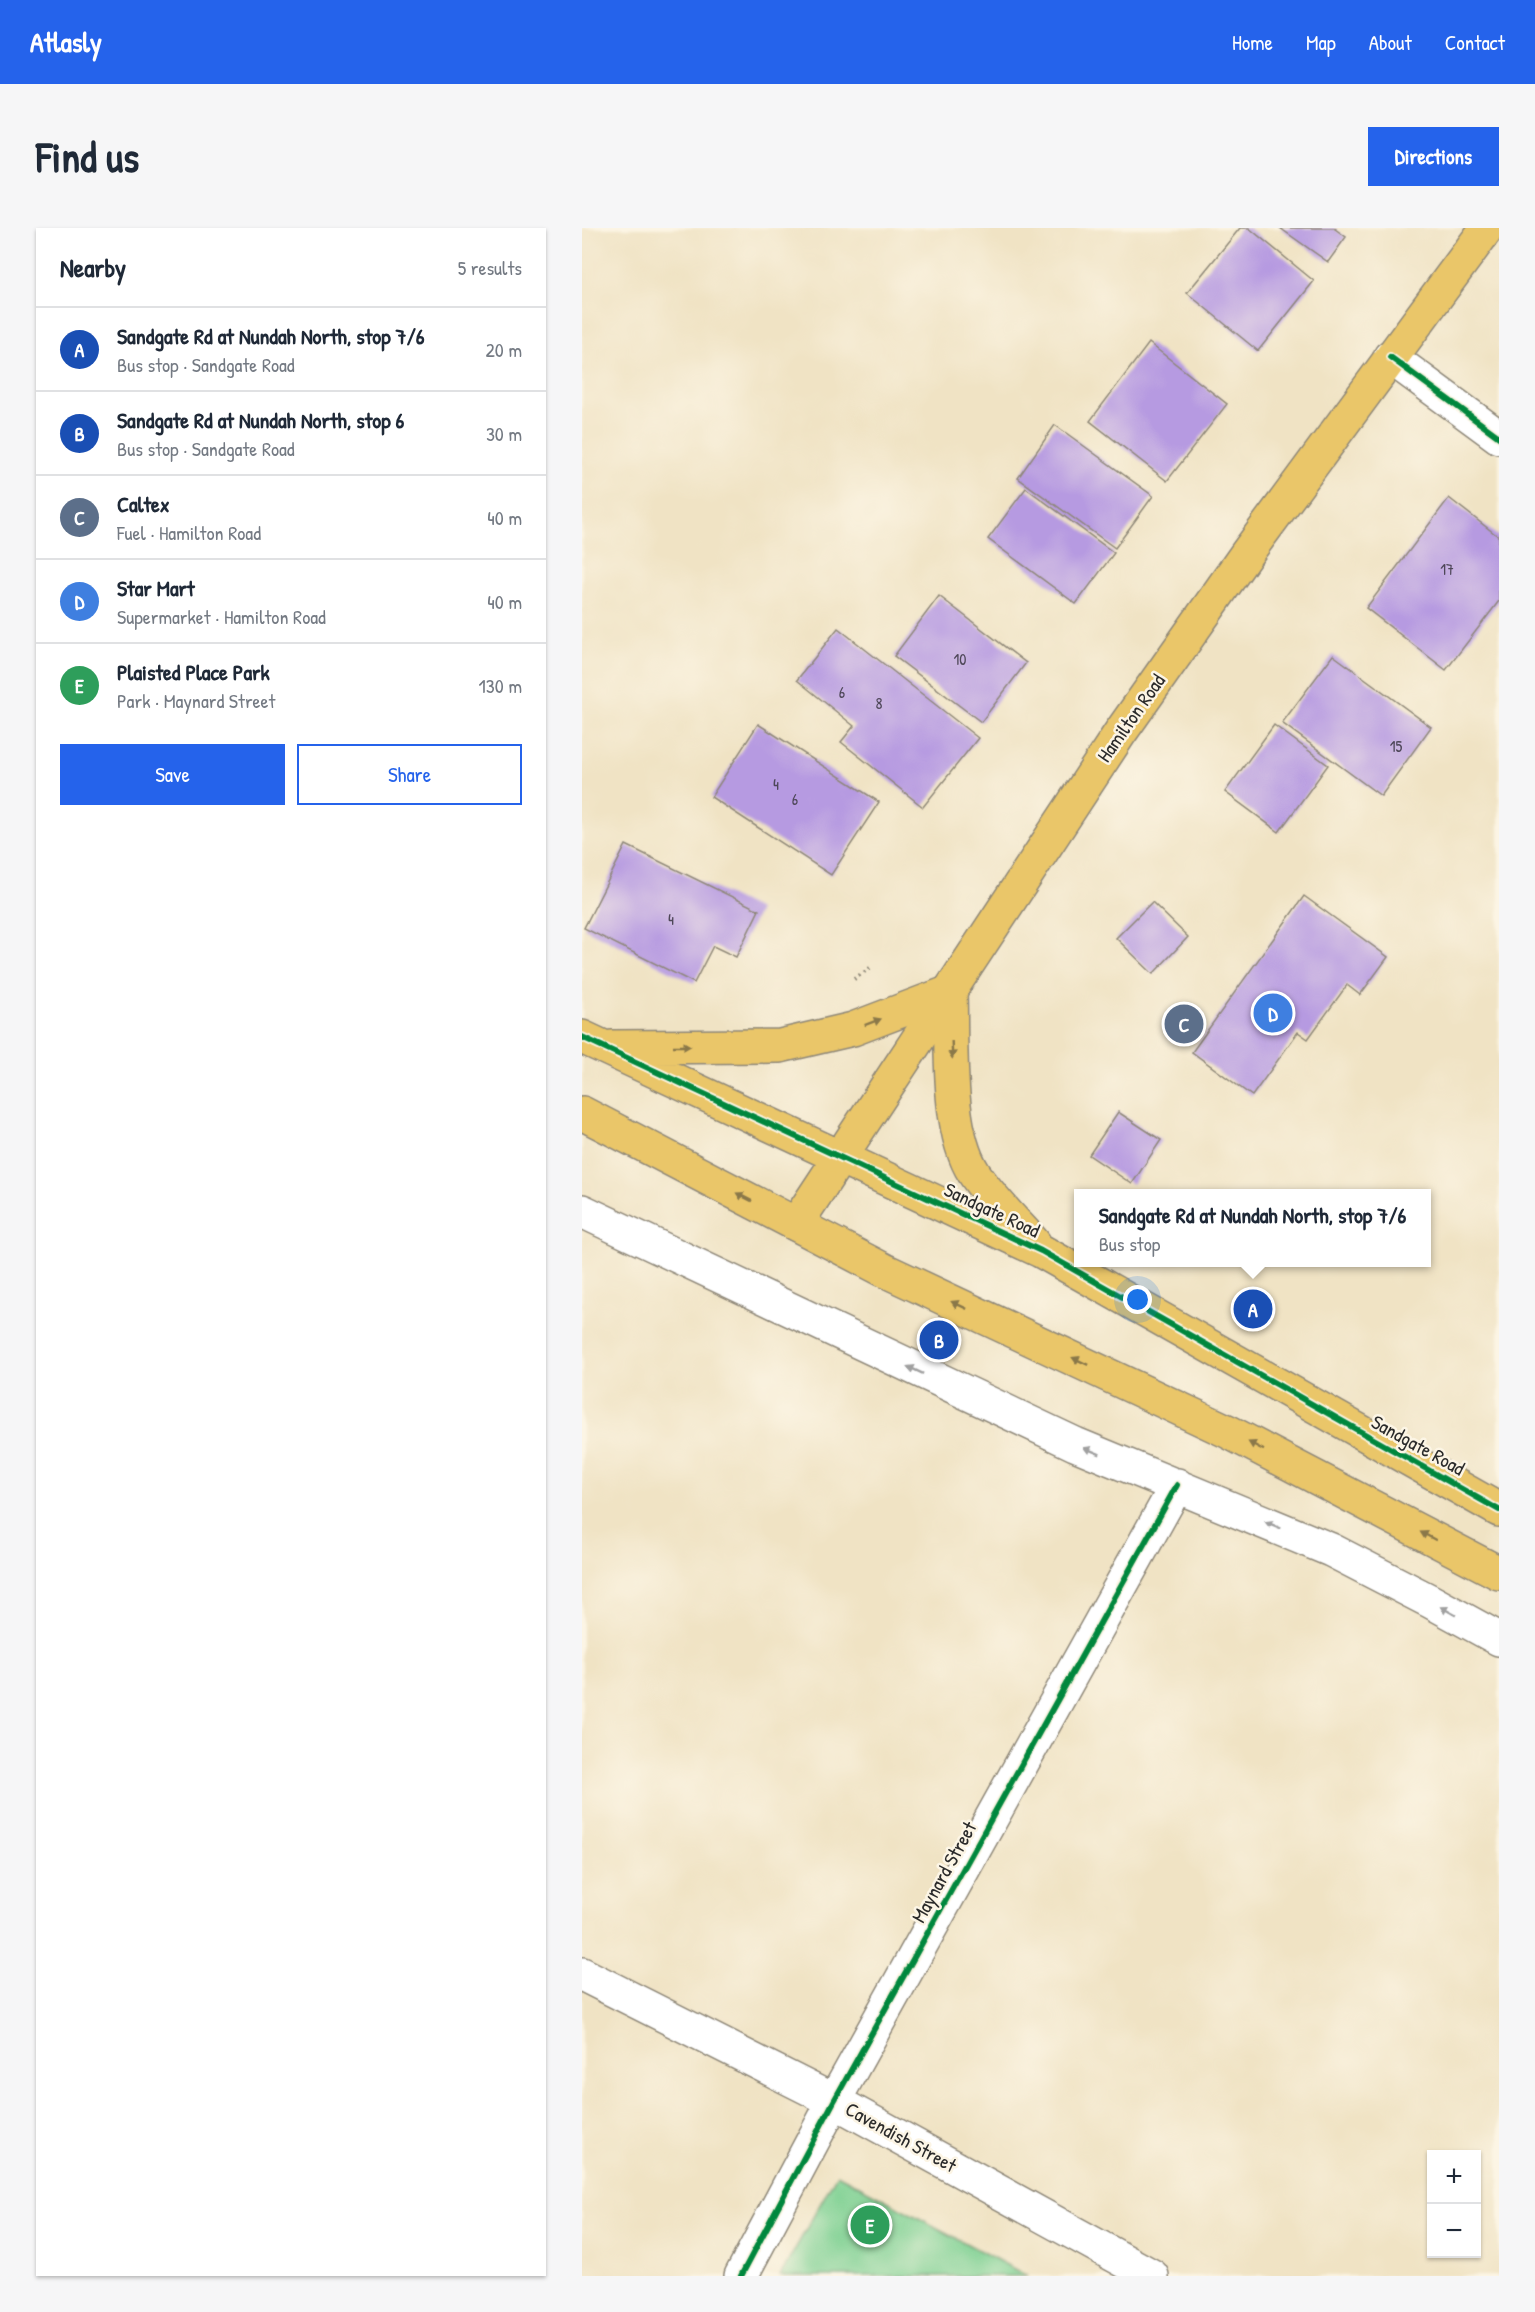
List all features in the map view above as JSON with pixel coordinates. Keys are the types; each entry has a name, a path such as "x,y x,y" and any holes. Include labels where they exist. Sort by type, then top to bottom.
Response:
{"main road":[{"name":"Hamilton Road","path":"796,1224 1120,733 1390,357 1487,228"},
{"path":"592,1042 780,1046 853,1029 950,992 954,1103 958,1137 974,1173 1041,1251"},
{"name":"Sandgate Road","path":"592,1042 1041,1251 1499,1509"},
{"path":"582,1113 884,1270 1229,1432 1499,1573"}],"street":[{"path":"1390,357 1499,437"},
{"path":"582,1211 1064,1439 1331,1550 1499,1639"},
{"name":"Maynard Street","path":"741,2276 834,2101 1177,1485"},
{"name":"Cavendish Street","path":"582,1974 834,2101 1152,2276"}],"path":[{"path":"854,979 873,966"}],"green space":[{"path":"837,2174 1027,2276 780,2276"}],"building":[{"path":"1240,228 1249,228 1314,281 1258,351 1187,293"},
{"path":"1280,228 1336,228 1346,237 1328,262"},
{"path":"1149,343 1227,404 1167,481 1090,421"},
{"path":"1055,425 1153,496 1115,548 1018,478"},
{"path":"1026,488 1114,553 1076,604 988,539"},
{"path":"1449,498 1499,537 1499,601 1446,670 1366,608"},
{"path":"939,596 1026,663 981,722 894,656"},
{"path":"838,628 978,738 923,807 841,742 854,726 797,680"},
{"path":"1333,655 1431,727 1381,796 1282,723"},
{"path":"758,724 879,802 831,875 711,797"},
{"path":"1274,725 1328,765 1279,832 1225,792"},
{"path":"626,845 759,910 736,957 713,946 694,983 584,928"},
{"path":"1304,896 1388,957 1360,995 1347,985 1308,1039 1298,1032 1252,1096 1192,1052"},
{"path":"1152,902 1188,937 1153,974 1116,938"},
{"path":"1118,1112 1161,1140 1132,1184 1089,1155"}],"cycle path":[{"path":"1390,357 1499,437"},
{"path":"582,1037 1041,1251 1499,1510"},
{"path":"741,2276 834,2101 1177,1485"}],"place":[{"name":"Star Mart","path":"1273,1013"},
{"name":"Caltex","path":"1184,1024"},
{"name":"Sandgate Rd at Nundah North, stop 7/6","path":"1253,1309"},
{"name":"Sandgate Rd at Nundah North, stop 6","path":"939,1340"},
{"name":"Plaisted Place Park","path":"870,2225"}]}
